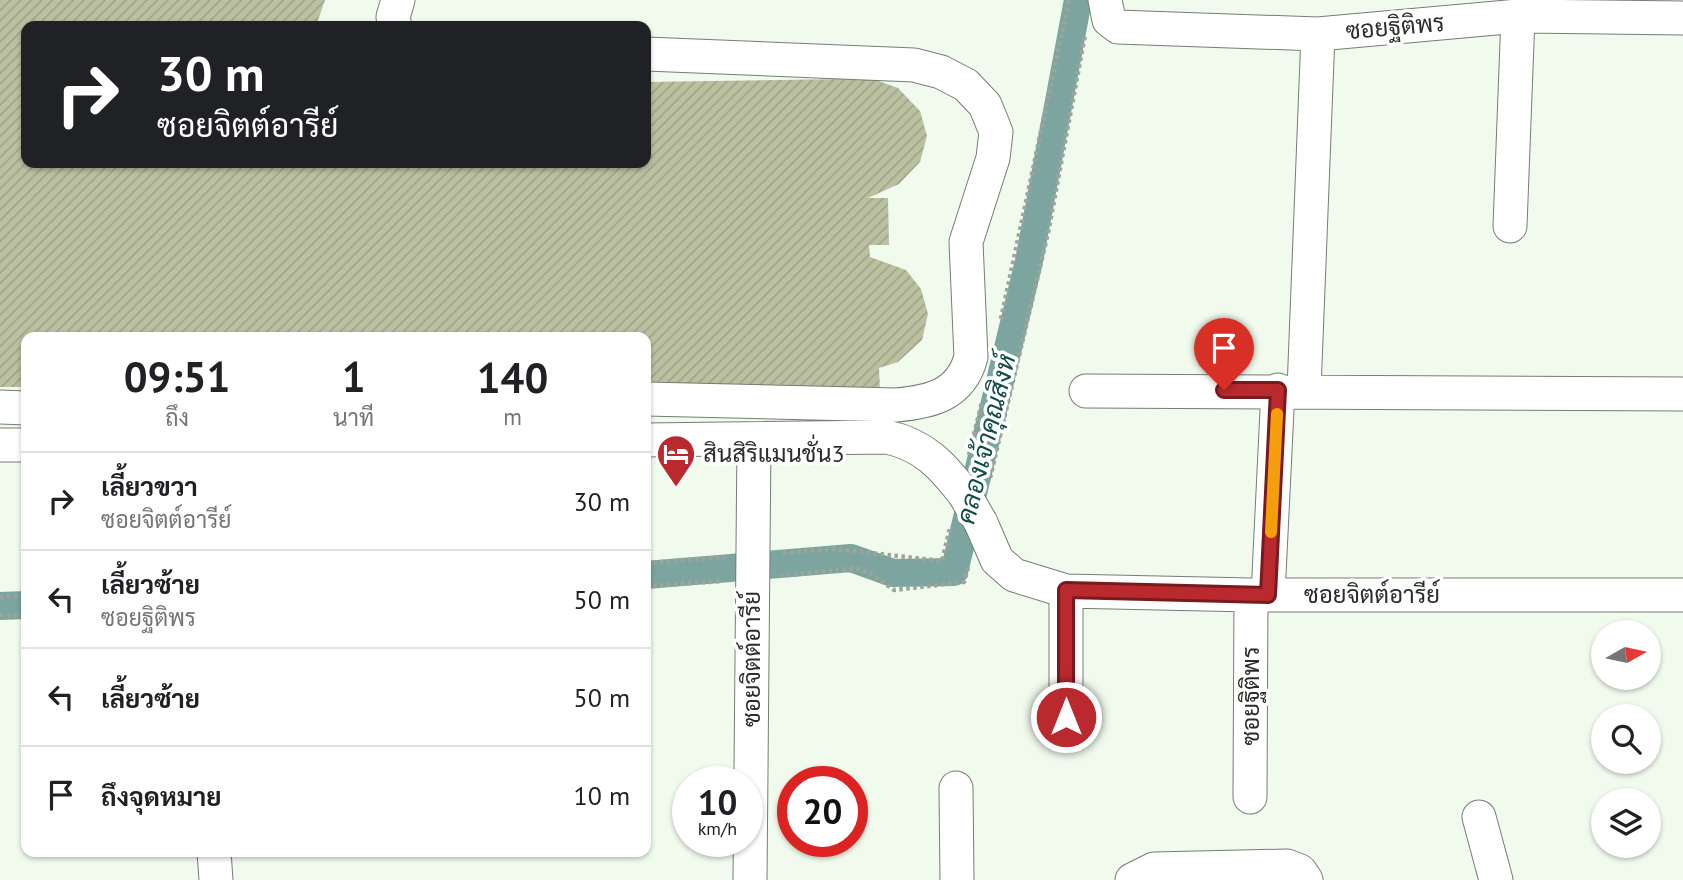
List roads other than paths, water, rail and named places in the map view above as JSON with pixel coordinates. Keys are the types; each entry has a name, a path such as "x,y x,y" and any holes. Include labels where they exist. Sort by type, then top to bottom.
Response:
{"street":[{"path":"394,21 398,0"},
{"name":"ซอยฐิติพร","path":"1105,0 1109,20 1118,27 1318,34 1518,16 1683,18"},
{"path":"1510,226 1518,16"},
{"name":"ซอยฐิติพร","path":"1250,797 1260,595 1291,390 1318,34"},
{"path":"651,54 914,65 954,78 985,105 996,132 996,146 966,242 971,357 969,365 944,395 924,403 896,405 651,399"},
{"path":"1086,391 1683,394"},
{"path":"887,437 896,405"},
{"path":"0,407 21,408"},
{"name":"ซอยจิตต์อารีย์","path":"651,440 887,437 908,442 937,459 978,503 998,560 1014,575 1066,590 1260,595 1683,595"},
{"name":"ซอยจิตต์อารีย์","path":"750,880 754,439"},
{"path":"0,445 21,445"},
{"path":"1066,590 1066,717"},
{"path":"956,788 957,880"},
{"path":"1479,817 1496,880"},
{"path":"214,857 216,880"},
{"path":"1132,880 1154,869 1287,866 1300,871 1306,880"}],"waterway":[{"name":"คลองเจ้าคุณสิงห์","path":"651,575 851,558 893,573 954,572 1029,261 1078,0"},
{"name":"คลองเจ้าคุณสิงห์","path":"0,606 21,605"}],"place":[{"name":"สินสิริแมนชั่น3","path":"676,488"}]}
